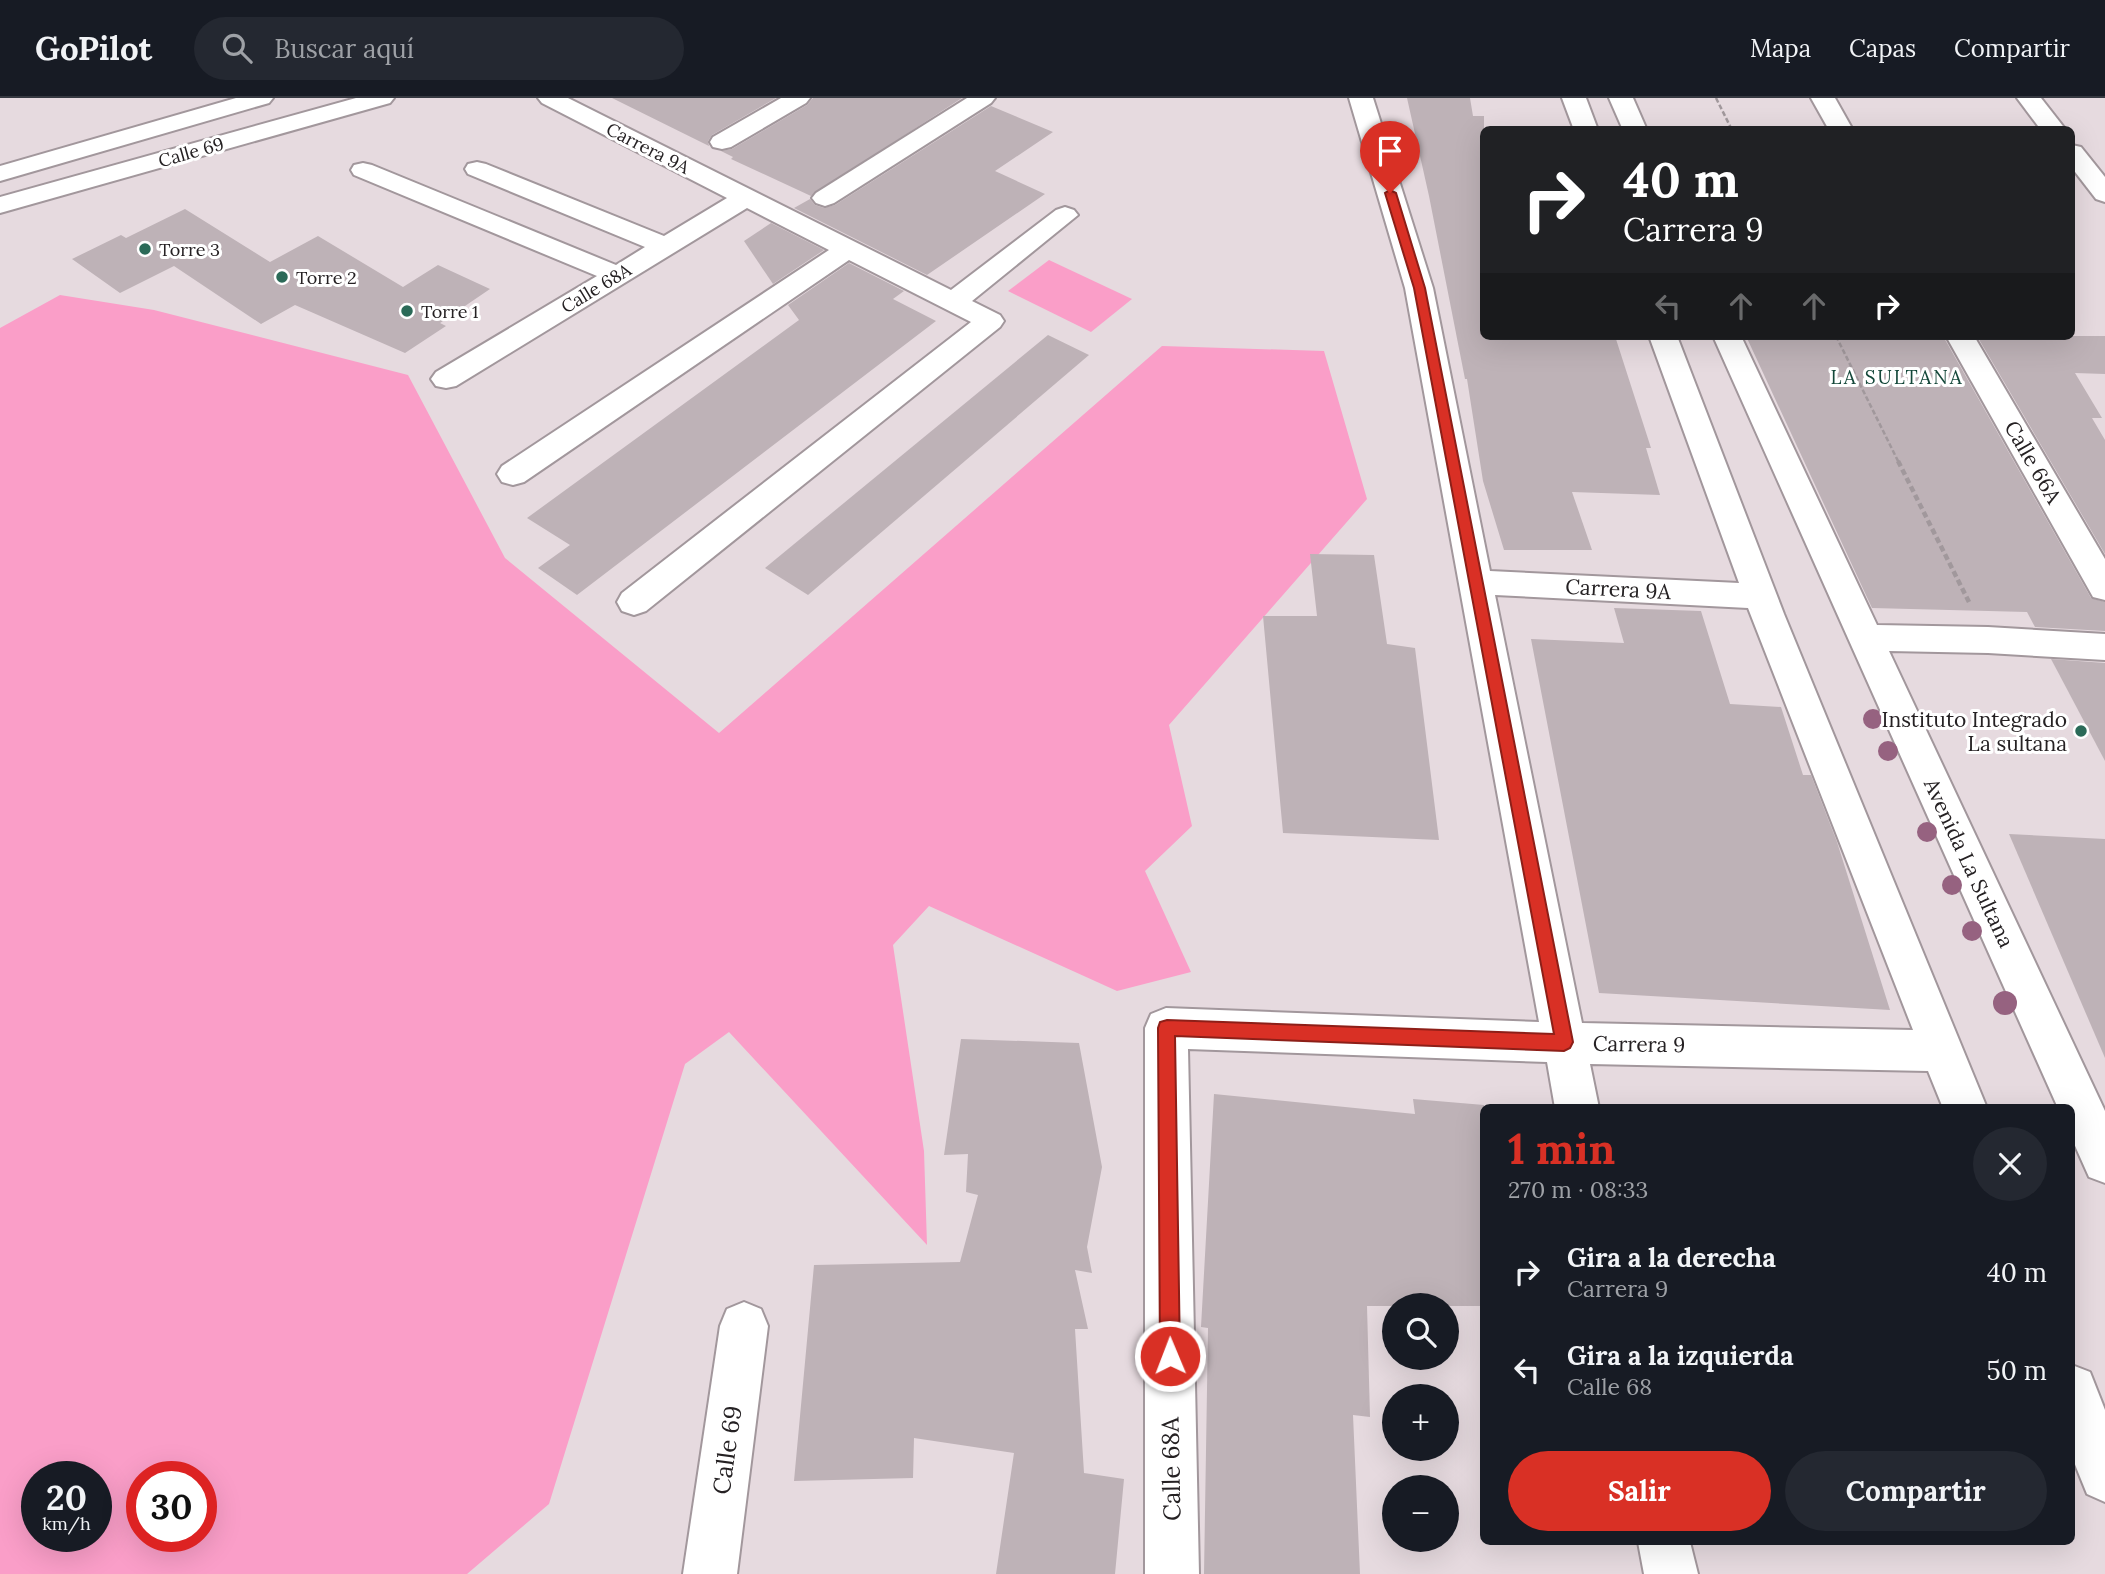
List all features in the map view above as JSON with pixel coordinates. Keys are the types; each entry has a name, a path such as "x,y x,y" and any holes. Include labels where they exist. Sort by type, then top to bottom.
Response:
{"street":[{"name":"Calle 69","path":"0,174 261,98"},
{"name":"Calle 69","path":"0,205 382,98"},
{"name":"Carrera 9A","path":"550,98 990,321 634,601"},
{"path":"580,113 609,98"},
{"path":"722,142 798,98"},
{"path":"825,198 983,98"},
{"path":"1361,98 1419,288 1576,1104"},
{"path":"1574,98 1584,126"},
{"path":"1621,98 1633,126"},
{"path":"1823,98 1839,126"},
{"path":"2029,98 2051,126"},
{"path":"2075,156 2105,194"},
{"path":"477,169 665,246"},
{"path":"363,170 618,275"},
{"name":"Calle 68A","path":"446,379 745,198"},
{"path":"952,303 1065,215"},
{"path":"513,474 848,249"},
{"path":"1664,340 1760,596 1963,1104"},
{"name":"Avenida La Sultana","path":"1729,340 1865,638 2100,1137"},
{"name":"Calle 66A","path":"1962,340 2105,588"},
{"name":"Carrera 9A","path":"1475,582 1760,596"},
{"path":"1865,638 1988,640 2105,647"},
{"name":"Calle 68A","path":"1167,1028 1172,1574"},
{"name":"Carrera 9","path":"1167,1028 1564,1042 1943,1051"},
{"name":"Calle 69","path":"710,1574 744,1326"},
{"path":"2075,1398 2105,1476"},
{"path":"1665,1545 1671,1574"}],"path":[{"path":"1716,98 1730,126"},
{"path":"1838,340 1988,640"}],"shaded area":[{"path":"1049,260 1132,299 1091,332 1008,291"},
{"path":"60,295 154,310 408,375 505,558 719,733 1162,346 1324,351 1367,499 1169,725 1192,826 1145,871 1191,972 1117,991 929,906 893,945 924,1151 927,1245 729,1032 685,1064 549,1504 467,1574 0,1574 0,328"}],"building":[{"path":"612,98 776,98 712,135 708,141 709,146"},
{"path":"813,98 962,98 811,196 731,159 733,157 721,151 732,149 807,105"},
{"path":"1407,98 1470,98 1473,116 1484,116 1484,126 1480,126 1480,340 1616,340 1651,448 1646,448 1660,495 1572,492 1592,550 1504,550 1483,481 1467,379"},
{"path":"991,106 1053,132 995,171 1045,194 927,275 794,208 810,199 815,205 824,208 835,205"},
{"path":"185,209 270,262 318,236 403,287 438,265 490,289 440,323 446,326 405,353 295,305 261,324 174,266 120,293 72,259 121,235 126,238"},
{"path":"771,223 824,250 773,284 744,241"},
{"path":"849,263 904,291 893,299 936,321 577,595 538,568 570,545 527,518 799,320 788,305"},
{"path":"1048,335 1089,355 808,595 765,568"},
{"path":"2075,336 2105,336 2105,374 2075,373 2102,418 2092,418 2105,440 2105,554 1979,340 2075,340"},
{"path":"1748,340 1945,340 2091,598 2105,602 2105,631 2035,627 2027,612 1872,608"},
{"path":"1310,554 1374,555 1387,644 1415,648 1439,840 1283,833 1263,616 1317,616"},
{"path":"1614,608 1701,611 1730,704 1781,707 1803,775 1811,775 1837,842 1890,1010 1599,993 1531,639 1624,643"},
{"path":"2051,659 2105,663 2105,761"},
{"path":"2009,834 2105,839 2105,1058"},
{"path":"961,1039 1079,1043 1102,1167 1087,1247 1092,1273 1075,1270 1088,1329 1075,1329 1084,1473 1124,1479 1115,1574 996,1574 1014,1453 914,1438 913,1478 794,1481 814,1265 960,1262 978,1195 966,1192 968,1154 944,1155"},
{"path":"1214,1094 1415,1114 1413,1099 1480,1105 1480,1306 1459,1306 1459,1293 1382,1293 1382,1306 1367,1306 1370,1417 1353,1415 1360,1574 1204,1574 1208,1328 1201,1327"}],"place":[{"name":"Torre 3","path":"145,249"},
{"name":"Torre 2","path":"282,277"},
{"name":"Torre 1","path":"407,311"},
{"name":"Instituto Integrado La sultana","path":"2081,731"}],"district":[{"name":"LA SULTANA","path":"1897,377"}],"route":[{"path":"1170,1356 1167,1028 1564,1042 1419,288 1390,193"}]}
